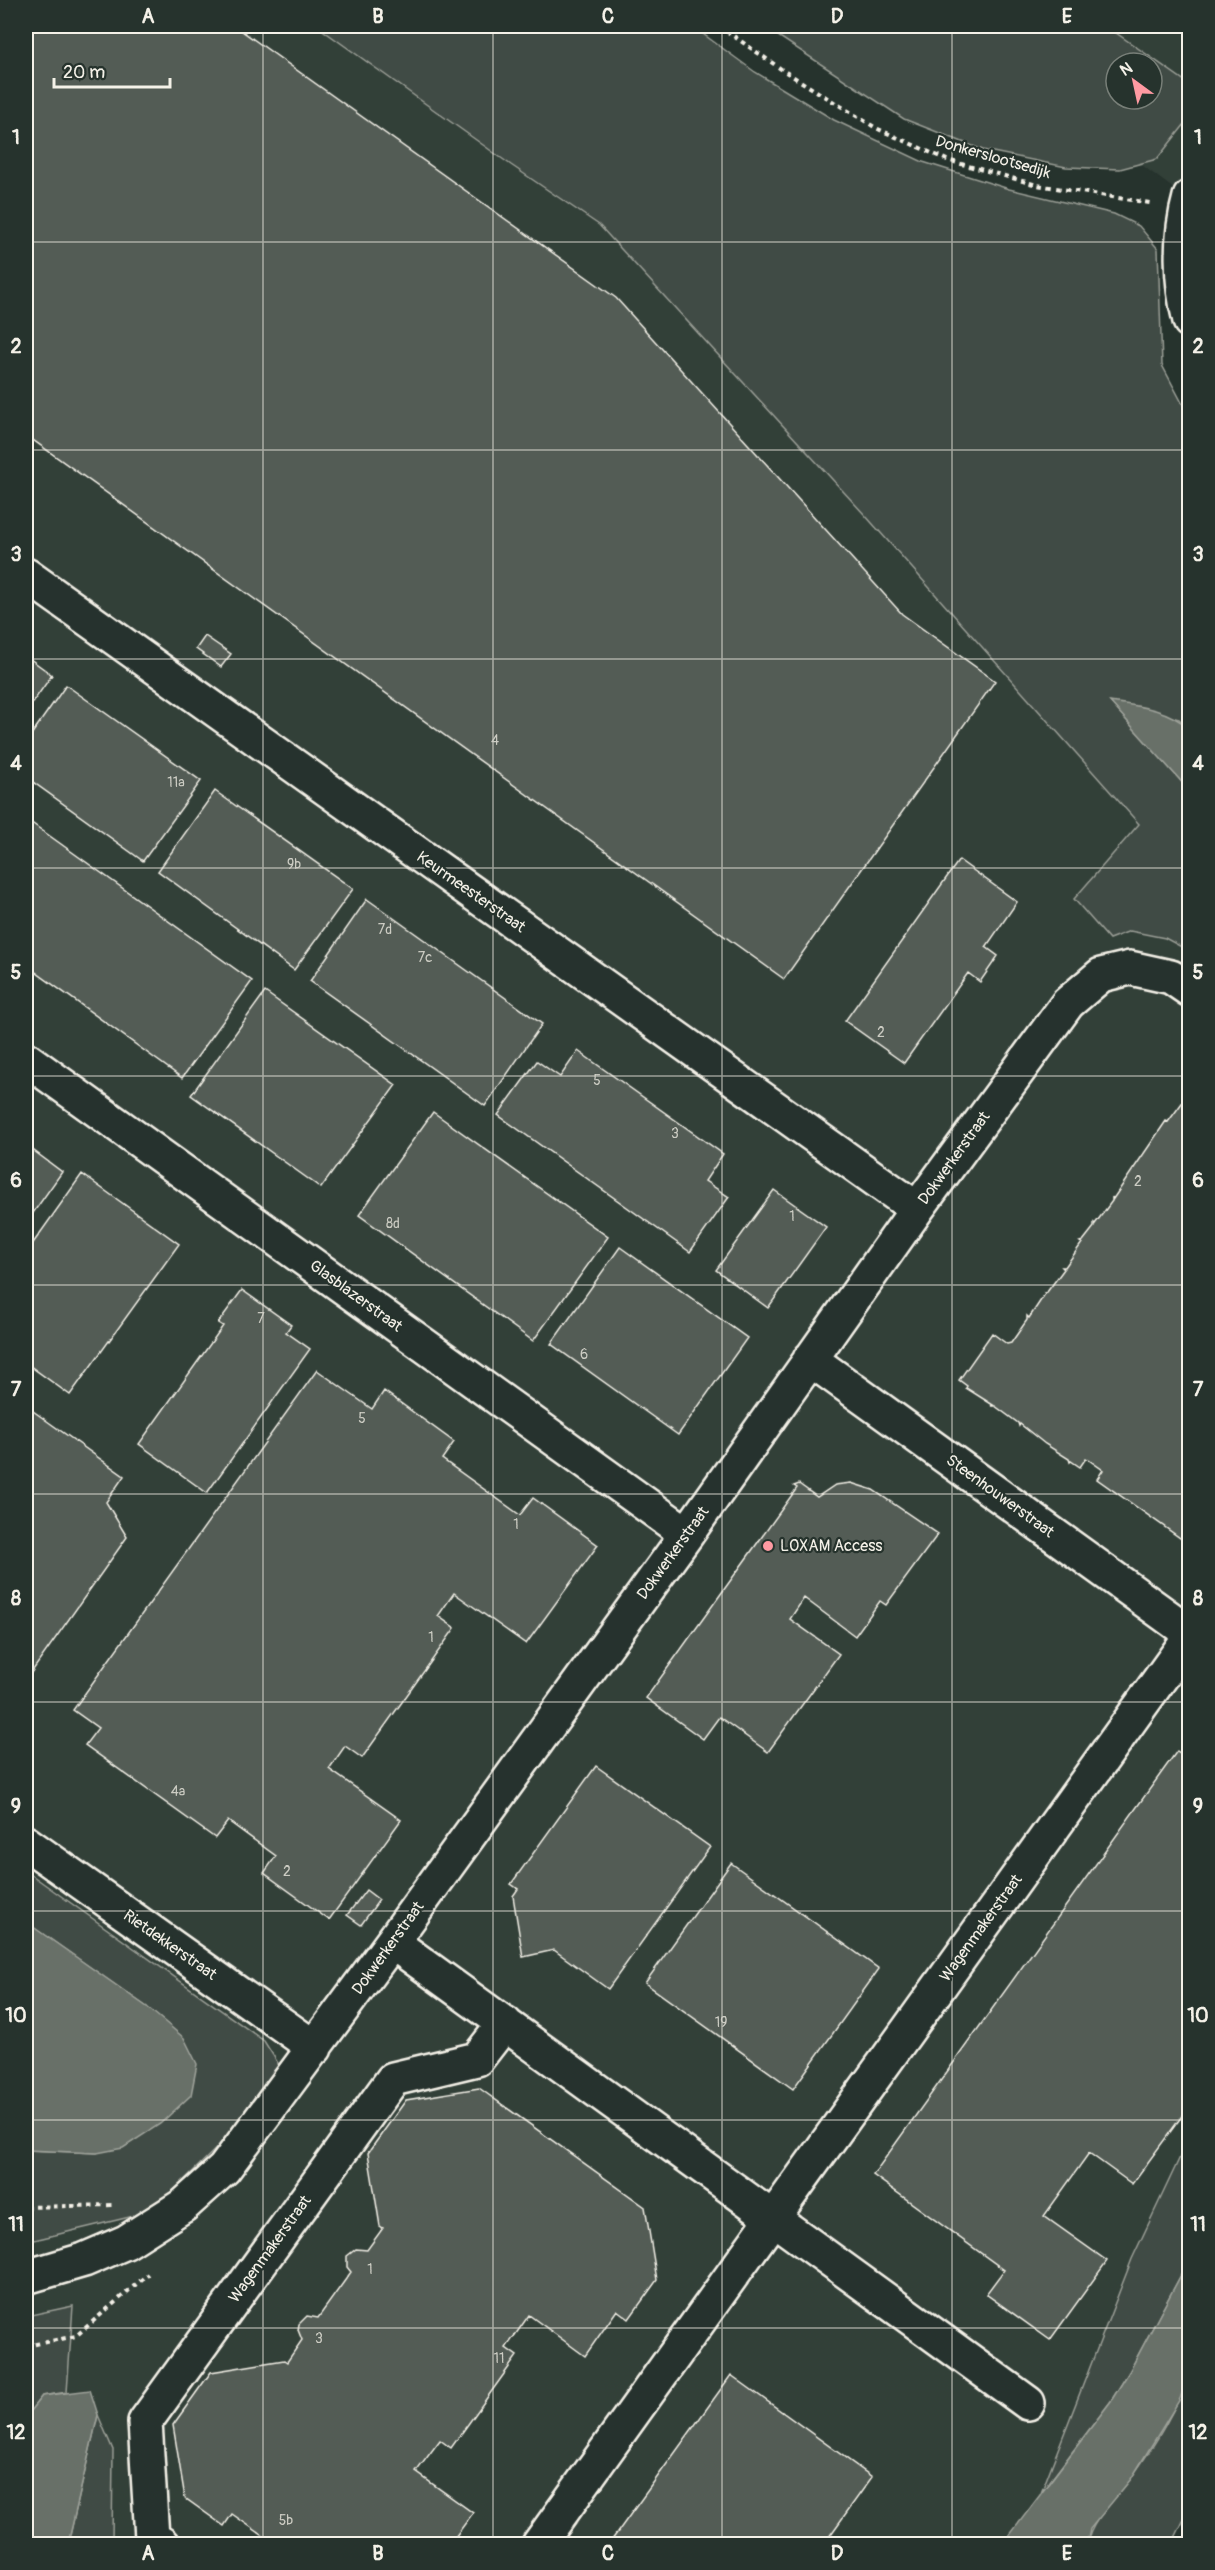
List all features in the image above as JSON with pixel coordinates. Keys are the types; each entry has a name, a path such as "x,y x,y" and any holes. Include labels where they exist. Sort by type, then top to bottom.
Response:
{"street":[{"path":"1188,203 1182,276 1190,321"},
{"name":"Keurmeesterstraat","path":"26,576 916,1209"},
{"name":"Dokwerkerstraat","path":"26,2277 84,2260 126,2242 184,2205 224,2169 393,1942 687,1534 916,1209 1068,1003 1101,975 1131,968 1172,977 1190,990"},
{"name":"Glasblazerstraat","path":"26,1059 687,1534"},
{"name":"Steenhouwerstraat","path":"810,1359 1190,1635"},
{"name":"Wagenmakerstraat","path":"539,2544 1190,1635"},
{"name":"Rietdekkerstraat","path":"26,1843 315,2048"},
{"path":"393,1942 1028,2403"},
{"name":"Wagenmakerstraat","path":"162,2544 152,2538 145,2422 393,2079 477,2059 505,2023"}],"path":[{"name":"Donkerslootsedijk","path":"719,26 784,71 876,128 947,160 1037,184 1188,203"},
{"path":"26,2207 117,2205"},
{"path":"26,2346 76,2336 157,2267"}],"shaded area":[{"path":"26,26 519,26 1189,489 1189,2280 1019,2544 26,2544"},
{"path":"317,26 692,26 755,72 834,120 923,162 1009,189 1114,214 1139,226 1158,249 1162,365 1189,416 1189,728 1179,719 1111,703 1189,790 1189,951 1165,938 1130,931 1109,939 1074,899 1139,824 864,514 599,225"},
{"path":"763,26 1106,26 1142,51 1104,51 1104,111 1164,111 1164,67 1189,84 1189,119 1157,159 1120,169 1066,167 983,150 904,119"},
{"path":"952,26 1189,26 1189,200 980,45"},
{"path":"1110,702 1162,712 1189,728 1189,790"},
{"path":"26,1871 264,2041 283,2071 249,2116 172,2192 142,2214 26,2242 26,2150 97,2153 147,2007 26,1922"},
{"path":"26,1922 147,2007 184,2038 197,2064 191,2095 160,2124 123,2148 97,2153 26,2150"},
{"path":"1189,2138 1189,2260 1111,2401 1041,2493 1132,2259"},
{"path":"1189,2260 1189,2373 1180,2399 1131,2479 1090,2529 1087,2544 1003,2544 1111,2401"},
{"path":"73,2306 67,2392 42,2396 26,2416 26,2316"},
{"path":"1189,2373 1189,2509 1172,2544 1087,2544 1099,2518 1139,2467 1156,2441 1178,2401"},
{"path":"90,2390 98,2415 68,2544 26,2544 26,2416 42,2396"},
{"path":"98,2415 113,2450 112,2544 68,2544"}],"building":[{"path":"26,26 235,26 616,298 902,614 995,681 784,979 26,435"},
{"path":"205,636 231,654 221,667 196,649"},
{"path":"26,656 52,675 26,712"},
{"path":"66,685 201,781 143,861 26,777 26,742"},
{"path":"215,791 353,889 294,970 158,871"},
{"path":"26,819 252,981 182,1078 26,965"},
{"path":"959,860 1017,902 986,947 998,956 980,982 968,973 904,1063 845,1021"},
{"path":"367,899 542,1024 485,1106 310,981"},
{"path":"265,992 396,1085 321,1188 191,1095"},
{"path":"578,1051 723,1154 705,1181 729,1197 690,1252 498,1115 537,1061 560,1077"},
{"path":"1190,1092 1190,1545 1097,1479 1103,1470 1086,1458 1080,1467 1070,1462 1069,1459 1020,1424 1019,1426 995,1406 991,1406 993,1405 966,1388 967,1386 959,1380 992,1333 1007,1344 1011,1343 1027,1320 1027,1316 1029,1318 1044,1293 1064,1269 1062,1267 1065,1267 1082,1243 1080,1242 1094,1227 1094,1223 1112,1201 1112,1197 1113,1199 1166,1121 1168,1122"},
{"path":"433,1112 608,1237 533,1341 359,1215"},
{"path":"26,1145 62,1172 26,1223"},
{"path":"82,1174 179,1244 70,1395 26,1363 26,1253"},
{"path":"774,1190 826,1227 768,1308 716,1270"},
{"path":"620,1247 747,1338 678,1435 551,1344"},
{"path":"242,1290 291,1325 286,1332 310,1349 207,1493 139,1444 223,1326 218,1323"},
{"path":"317,1370 372,1409 384,1391 454,1442 442,1459 520,1515 533,1498 598,1545 526,1644 454,1593 438,1616 455,1628 362,1758 345,1746 329,1769 401,1820 329,1920 264,1873 276,1856 228,1821 215,1838 85,1745 98,1728 73,1710"},
{"path":"26,1406 124,1476 106,1502 127,1537 26,1680"},
{"path":"851,1483 873,1490 938,1534 886,1605 880,1601 855,1636 804,1598 790,1619 839,1654 768,1752 719,1717 703,1739 646,1698 797,1488 794,1486 799,1484 817,1497 835,1485"},
{"path":"1177,1751 1190,1760 1190,2013 1187,2017 1190,2019 1190,2105 1132,2184 1089,2153 1044,2216 1107,2261 1050,2340 986,2294 1004,2270 873,2175"},
{"path":"596,1766 710,1847 608,1989 554,1950 523,1957 513,1896 518,1889 511,1884"},
{"path":"731,1863 879,1969 793,2089 645,1983"},
{"path":"366,1890 379,1900 361,1925 347,1915"},
{"path":"479,2088 645,2207 657,2280 629,2319 617,2310 585,2356 529,2315 506,2348 517,2356 451,2448 440,2440 416,2472 473,2513 450,2544 275,2544 232,2514 224,2526 185,2498 173,2425 211,2372 284,2360 287,2362 302,2340 298,2330 299,2324 307,2316 318,2318 351,2272 347,2267 347,2256 356,2249 367,2250 383,2228 380,2226 368,2153 406,2100"},
{"path":"731,2375 872,2477 824,2544 609,2544"}],"place":[{"name":"LOXAM Access","path":"768,1546"}]}
